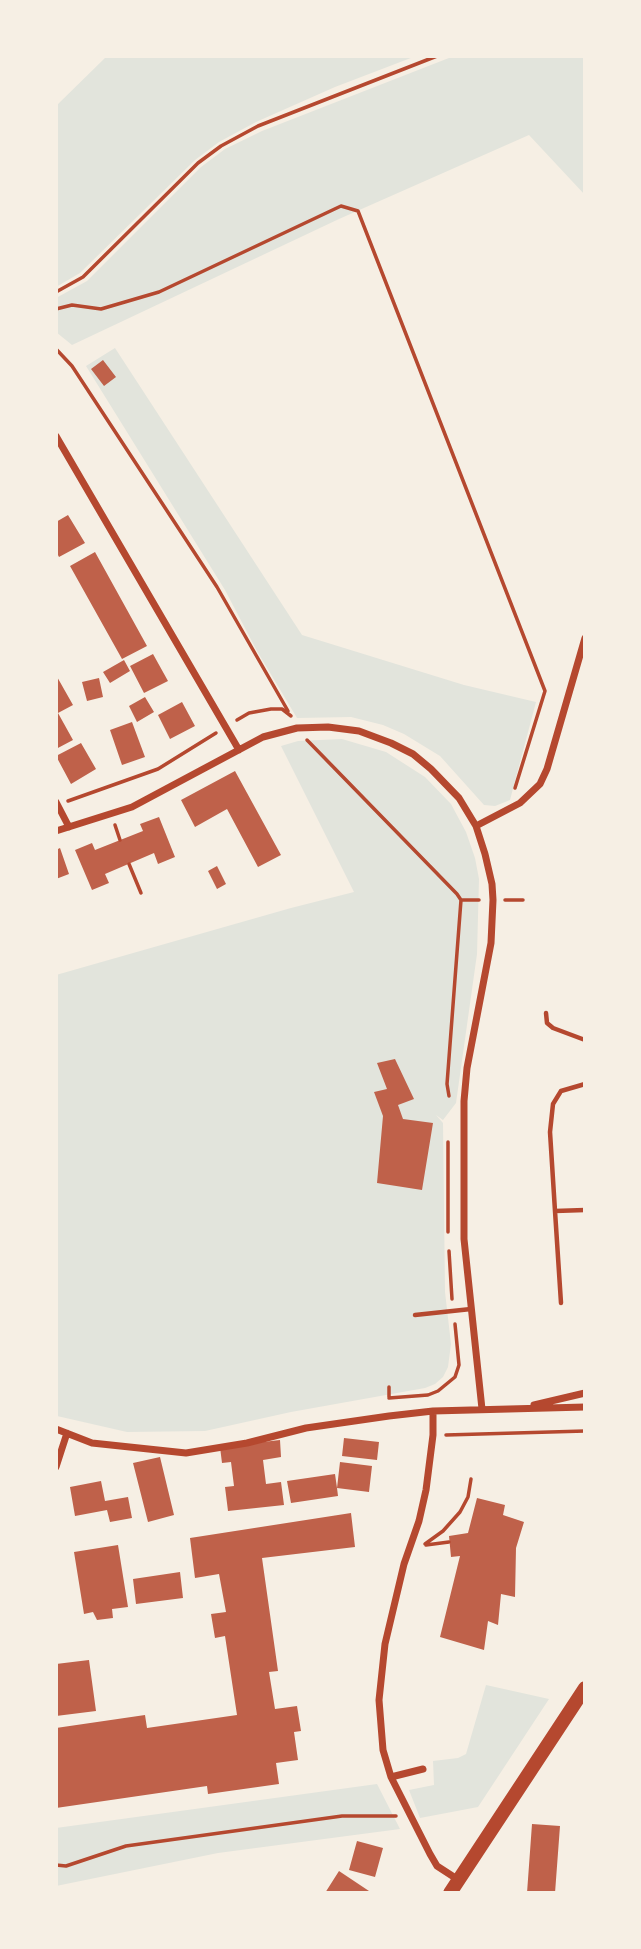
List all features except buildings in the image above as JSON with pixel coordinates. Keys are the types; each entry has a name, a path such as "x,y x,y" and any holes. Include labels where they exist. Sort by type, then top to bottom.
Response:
{"main road":[{"path":"453,1889 585,1688"}],"street":[{"path":"56,436 239,750"},
{"path":"476,826 508,810 530,795 540,784 547,769 585,638"},
{"path":"56,831 132,807 262,737 298,728 328,727 359,731 414,754 459,798 476,826 492,884 493,900 491,943 467,1068 464,1101 464,1239 482,1409"},
{"path":"57,803 69,827"},
{"path":"517,1409 585,1393"},
{"path":"56,1429 92,1443 186,1453 247,1443 306,1428 433,1410 585,1407"},
{"path":"433,1410 433,1435 426,1490 419,1521 404,1564 385,1644 379,1700 383,1750 391,1777 453,1889"},
{"path":"56,1467 67,1433"},
{"path":"391,1777 423,1769"}],"lane":[{"path":"546,1013 547,1023 553,1028 585,1040"},
{"path":"561,1303 550,1132 553,1104 561,1091 585,1084"},
{"path":"555,1211 585,1210"},
{"path":"415,1315 471,1309"}],"path":[{"path":"56,292 83,277 198,163 222,146 258,126 437,56"},
{"path":"56,309 72,305 101,309 159,292 341,206 358,211 545,691 508,810"},
{"path":"56,349 72,366 217,587 298,728 461,900 447,1084 450,1103"},
{"path":"57,803 158,769 249,713 282,709 289,713"},
{"path":"129,864 141,893"},
{"path":"448,1233 449,1135"},
{"path":"389,1398 438,1391 455,1377 458,1365 449,1246"},
{"path":"433,1435 585,1431"},
{"path":"449,1542 423,1545 443,1531 460,1512 468,1497 471,1479"},
{"path":"56,1865 66,1866 126,1846 342,1816 392,1816 412,1819"}],"shaded area":[{"path":"107,56 416,56 335,87 256,122 219,142 195,160 80,273 56,287 56,106"},
{"path":"454,56 585,56 585,195 529,135 339,219 72,345 56,332 56,298 87,281 201,167 225,149 262,131"},
{"path":"115,348 302,635 464,685 536,702 510,800 495,806 484,805 440,756 404,734 383,725 351,717 297,718 225,590 86,366"},
{"path":"342,739 386,752 425,777 451,804 466,832 479,879 477,954 456,1103 443,1120 436,1115 443,1123 445,1292 451,1344 448,1367 443,1377 425,1388 291,1412 205,1431 127,1432 57,1416 56,975 354,892 281,746 298,741"},
{"path":"486,1685 549,1699 478,1807 420,1818 409,1790 434,1785 433,1761 458,1758 466,1754"},
{"path":"377,1784 400,1829 218,1853 56,1886 56,1828"}]}
